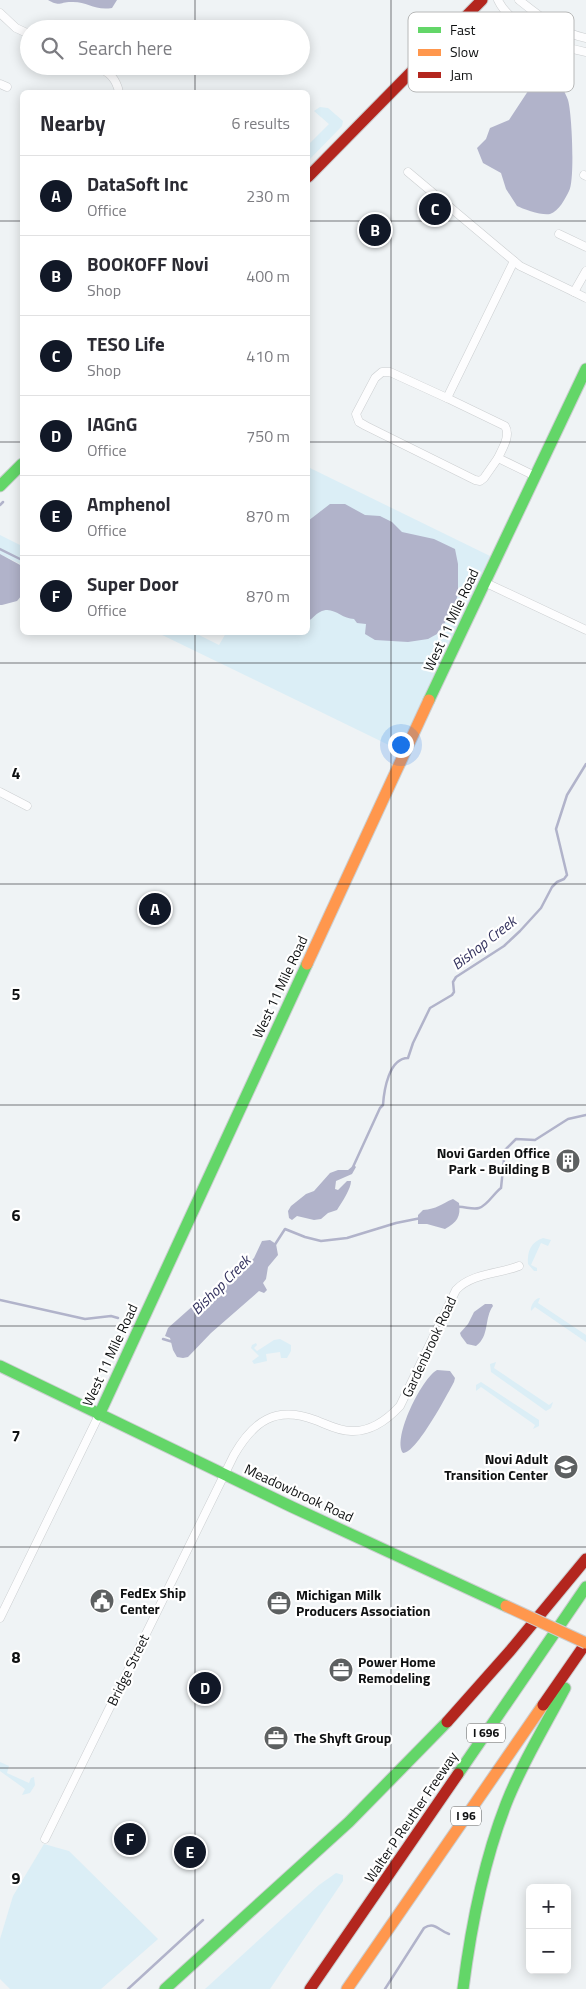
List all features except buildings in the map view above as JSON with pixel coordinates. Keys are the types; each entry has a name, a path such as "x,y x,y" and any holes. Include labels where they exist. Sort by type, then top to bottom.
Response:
{"main road":[{"path":"470,12 482,0"},
{"path":"310,175 408,75"},
{"name":"West 11 Mile Road","path":"99,1415 484,582 586,369"},
{"path":"0,486 20,466"},
{"name":"Meadowbrook Road","path":"0,1366 224,1475 586,1644"},
{"path":"166,1989 324,1846 382,1789 543,1613 586,1559"},
{"name":"Walter P Reuther Freeway","path":"310,1989 586,1587"},
{"path":"464,1989 476,1901 489,1853 507,1802 586,1644"},
{"name":"I 96","path":"347,1989 586,1644"}],"street":[{"path":"498,0 502,10 505,12"},
{"path":"519,0 533,12"},
{"path":"0,13 20,30"},
{"path":"574,34 586,38"},
{"path":"574,48 586,52"},
{"path":"112,75 120,90"},
{"path":"408,172 520,266 586,298"},
{"path":"559,234 586,247"},
{"path":"447,398 514,261"},
{"path":"574,292 586,270"},
{"path":"382,372 390,372 447,398 505,426 507,430 507,437 498,458 484,478 480,480 475,480 366,426 359,422 356,414 376,378 382,372"},
{"path":"498,458 535,476"},
{"path":"484,582 586,630"},
{"path":"0,792 27,806"},
{"name":"Gardenbrook Road","path":"224,1475 245,1437 254,1426 276,1415 296,1414 337,1429 352,1432 368,1429 385,1421 403,1402 456,1290 470,1279 519,1266"},
{"name":"West 11 Mile Road","path":"0,1618 99,1415"},
{"name":"Bridge Street","path":"45,1839 224,1475"}],"shaded area":[{"path":"320,107 328,108 343,121 342,126 310,159 310,143 329,124 314,111"},
{"path":"310,468 490,556 399,750 162,635 199,635 219,645 225,635 310,635"},
{"path":"0,535 20,545 20,564 0,554"},
{"path":"543,1238 551,1240 548,1246 541,1243 531,1265 537,1268 537,1271 534,1271 528,1264 529,1251 535,1242"},
{"path":"540,1298 538,1303 586,1335 586,1342 535,1307 531,1311 533,1303 536,1299"},
{"path":"280,1339 291,1345 291,1351 287,1358 281,1358 280,1352 266,1354 267,1361 254,1364 252,1361 259,1356 251,1348 252,1345 256,1343 257,1345 254,1348 257,1351 274,1340"},
{"path":"496,1362 494,1368 549,1405 553,1402 551,1408 546,1411 491,1372 490,1364"},
{"path":"481,1382 539,1420 539,1426 533,1429 535,1425 481,1387 476,1391 476,1385"},
{"path":"0,1762 9,1766 7,1773 29,1783 31,1778 34,1777 35,1785 30,1793 22,1795 25,1789 0,1771"},
{"path":"44,1844 69,1851 158,1939 101,1989 10,1989 0,1979 0,1939 13,1896"},
{"path":"336,1873 343,1875 343,1881 270,1989 205,1989 319,1885"}],"water":[{"path":"48,0 117,0 112,8 106,9 77,2 58,4"},
{"path":"527,92 564,92 568,100 571,118 571,185 559,208 550,214 533,212 517,206 506,189 501,173 483,163 477,148 486,139 490,128 509,120"},
{"path":"330,504 345,504 365,515 380,516 392,522 402,532 434,539 455,549 458,564 458,594 453,611 437,634 428,639 408,642 375,640 365,634 366,624 357,623 354,619 333,611 325,610 310,620 310,519"},
{"path":"0,554 20,565 20,597 17,601 0,605"},
{"path":"354,1165 356,1167 352,1174 336,1181 335,1189 338,1190 347,1181 351,1181 348,1192 337,1210 328,1213 321,1219 314,1220 297,1216 292,1220 289,1218 288,1211 291,1206 306,1194 314,1191 330,1173 338,1170 348,1170"},
{"path":"453,1199 459,1203 459,1212 457,1219 445,1229 427,1224 418,1224 418,1215 423,1210"},
{"path":"270,1240 276,1244 278,1255 268,1267 266,1279 263,1283 267,1290 264,1293 259,1291 211,1333 188,1357 177,1357 170,1338 165,1336 168,1328 213,1288 230,1282 254,1258 262,1241"},
{"path":"485,1304 492,1304 493,1306 483,1337 476,1346 467,1344 460,1333 468,1324 474,1312"},
{"path":"437,1370 450,1371 455,1378 454,1382 423,1434 409,1451 403,1453 401,1445 402,1435 410,1409 424,1384"}],"waterway":[{"path":"0,505 3,502"},
{"path":"0,549 20,559"},
{"name":"Bishop Creek","path":"353,1167 383,1105 386,1084 392,1069 396,1063 408,1058 430,1008 452,995 454,992 453,982 456,977 504,946 520,931 541,908 552,887 567,875 556,829 567,795 586,764"},
{"path":"457,1207 474,1209 482,1207 501,1188 505,1150 516,1139 535,1140 568,1119 586,1115"},
{"path":"274,1246 285,1229 321,1241 347,1238 396,1223 421,1218"},
{"name":"Bishop Creek","path":"0,1300 85,1319 111,1316 118,1318"},
{"name":"Bishop Creek","path":"163,1339 173,1342"},
{"path":"128,1989 203,1920"},
{"path":"385,1989 424,1928 434,1926 449,1934"}],"traffic: fast":[{"path":"429,700 586,369"},
{"path":"0,486 20,466"},
{"path":"99,1415 307,964"},
{"path":"0,1366 292,1507 506,1606"},
{"path":"458,1774 586,1587"},
{"path":"463,1989 479,1895 498,1826 519,1774 565,1688"},
{"path":"165,1989 349,1822 447,1722"}],"traffic: slow":[{"path":"307,964 429,700"},
{"path":"506,1606 586,1643"},
{"path":"347,1989 543,1705"}],"traffic: jam":[{"path":"470,12 482,0"},
{"path":"310,175 408,75"},
{"path":"447,1722 510,1651 586,1559"},
{"path":"543,1705 586,1643"},
{"path":"310,1989 458,1774"}],"place":[{"name":"TESO Life","path":"435,209"},
{"name":"BOOKOFF Novi","path":"375,230"},
{"name":"DataSoft Inc","path":"155,909"},
{"name":"Novi Garden Office Park - Building B","path":"568,1161"},
{"name":"Novi Adult Transition Center","path":"566,1467"},
{"name":"FedEx Ship Center","path":"102,1601"},
{"name":"Michigan Milk Producers Association","path":"279,1603"},
{"name":"Power Home Remodeling","path":"341,1670"},
{"name":"IAGnG","path":"205,1688"},
{"name":"The Shyft Group","path":"276,1738"},
{"name":"Super Door","path":"130,1839"},
{"name":"Amphenol","path":"190,1852"}]}
